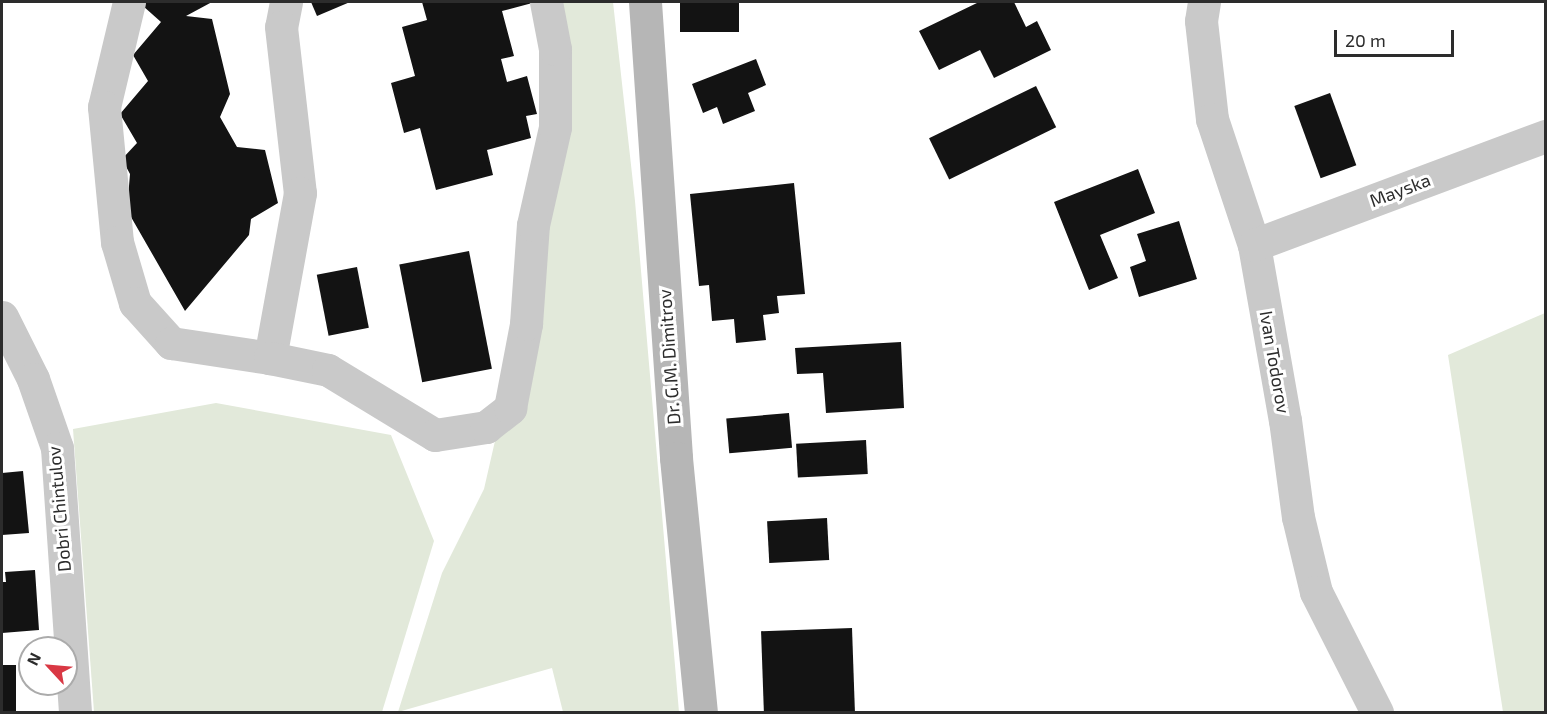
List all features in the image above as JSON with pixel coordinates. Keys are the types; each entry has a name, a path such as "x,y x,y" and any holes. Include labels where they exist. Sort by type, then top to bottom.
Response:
{"street":[{"path":"129,2 104,106 117,242 135,303 171,343 270,358 328,370 435,435 486,427 510,408 526,324 533,225 555,127 555,49 546,2"},
{"path":"270,358 300,193 281,27 285,2"},
{"name":"Dr. G.M. Dimitrov","path":"645,2 676,458 701,712"},
{"name":"Ivan Todorov","path":"1204,2 1201,21 1212,119 1254,245 1285,420 1298,517 1316,592 1377,712"},
{"name":"Mayska","path":"1254,245 1545,135"},
{"name":"Dobri Chintulov","path":"2,317 33,379 57,448 75,712"}],"green space":[{"path":"560,2 613,2 635,201 679,712 563,712 552,668 398,712 442,573 484,489 553,187"},
{"path":"1545,313 1545,712 1503,712 1448,355"},
{"path":"216,403 391,435 434,541 382,712 94,712 73,429"}],"building":[{"path":"145,2 212,2 186,16 212,19 230,94 220,117 237,147 265,150 278,203 251,219 249,235 185,311 127,210 130,174 122,159 137,143 120,114 148,81 133,55 161,22 143,6"},
{"path":"311,2 350,2 317,16"},
{"path":"422,2 536,2 502,11 514,56 501,59 507,82 527,76 537,114 526,116 531,138 487,150 493,175 436,190 420,128 404,133 391,83 415,76 402,27 427,20"},
{"path":"680,2 739,2 739,32 680,32"},
{"path":"979,2 1014,2 1026,27 1037,21 1051,50 994,78 980,50 939,70 919,31"},
{"path":"756,59 766,85 748,93 755,111 723,124 717,107 703,113 692,84"},
{"path":"1036,86 1056,127 949,180 929,138"},
{"path":"1330,93 1356,165 1321,178 1294,106"},
{"path":"1138,169 1155,213 1100,235 1118,278 1089,290 1054,202"},
{"path":"794,183 805,294 777,296 779,313 763,315 766,340 736,343 734,319 712,321 709,285 699,286 690,194"},
{"path":"1179,221 1197,279 1139,297 1130,267 1146,261 1137,234"},
{"path":"469,251 492,369 422,382 399,265"},
{"path":"357,267 369,328 329,336 317,275"},
{"path":"901,342 904,408 826,413 823,373 797,374 795,348"},
{"path":"789,413 792,448 729,453 726,418"},
{"path":"866,440 868,474 798,478 796,444"},
{"path":"23,471 29,533 2,535 2,473"},
{"path":"827,518 829,560 769,563 767,521"},
{"path":"35,570 39,630 2,633 2,582 6,582 5,572"},
{"path":"852,628 855,712 764,712 761,631"},
{"path":"2,665 16,665 16,712 2,712"}]}
